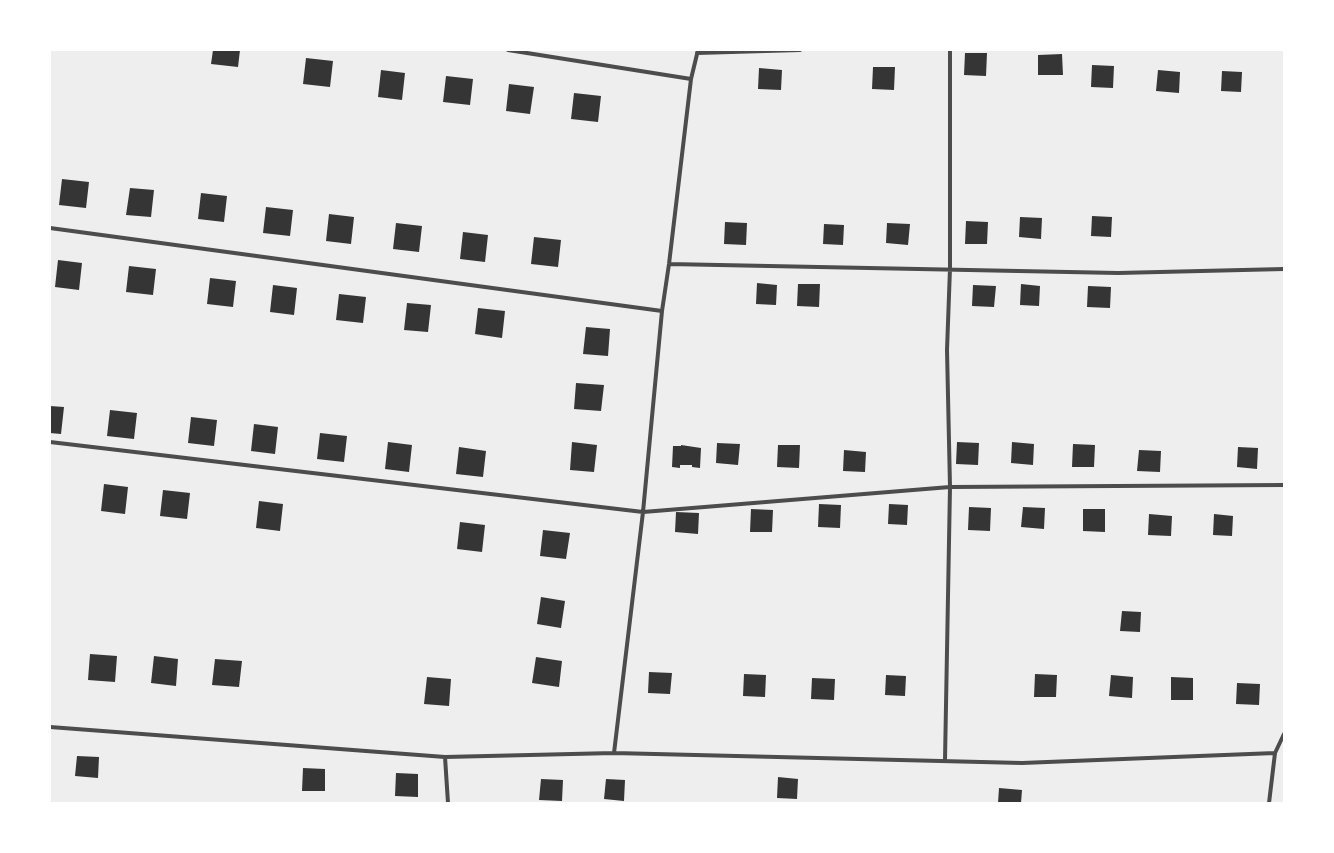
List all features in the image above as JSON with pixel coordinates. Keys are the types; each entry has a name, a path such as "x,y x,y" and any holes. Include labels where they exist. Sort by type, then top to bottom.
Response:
{"street":[{"path":"508,50 691,80"},
{"path":"614,754 643,512 662,311 691,80 698,52 800,50"},
{"path":"945,760 950,487 947,350 950,268 950,50"},
{"path":"50,228 662,311"},
{"path":"669,264 950,268 1118,273 1284,269"},
{"path":"50,442 643,512 950,487 1284,486"},
{"path":"50,727 445,757 614,754 945,760 1022,763 1275,753"},
{"path":"1269,803 1275,753 1284,734"},
{"path":"445,757 448,803"}],"shaded area":[{"path":"50,50 1284,50 1284,803 50,803"}],"building":[{"path":"213,50 240,50 238,67 211,64"},
{"path":"965,53 987,53 986,76 964,75"},
{"path":"1062,54 1063,75 1038,75 1038,55"},
{"path":"306,58 333,61 330,87 303,84"},
{"path":"1092,65 1114,66 1113,88 1091,87"},
{"path":"873,67 895,67 894,90 872,89"},
{"path":"759,68 782,70 781,90 758,89"},
{"path":"381,70 405,73 402,100 378,97"},
{"path":"1158,70 1180,72 1179,93 1156,91"},
{"path":"1222,71 1242,72 1241,92 1221,91"},
{"path":"446,76 473,79 470,105 443,102"},
{"path":"509,84 534,87 530,114 506,111"},
{"path":"574,93 601,96 598,122 571,119"},
{"path":"62,179 89,182 86,208 59,205"},
{"path":"130,188 154,190 151,217 126,215"},
{"path":"201,193 227,196 224,222 198,219"},
{"path":"266,207 293,210 290,236 263,233"},
{"path":"329,214 354,217 351,244 326,241"},
{"path":"1092,216 1112,217 1111,237 1091,236"},
{"path":"1020,217 1042,218 1041,239 1019,237"},
{"path":"966,221 988,222 987,244 965,244"},
{"path":"725,222 747,223 746,245 724,244"},
{"path":"396,223 422,226 419,252 393,249"},
{"path":"887,223 910,224 908,245 886,243"},
{"path":"824,224 844,225 843,245 823,244"},
{"path":"463,232 488,235 485,262 460,259"},
{"path":"534,237 561,240 558,267 531,264"},
{"path":"58,260 82,263 79,290 55,287"},
{"path":"129,266 156,269 153,295 126,292"},
{"path":"210,278 236,281 233,307 207,304"},
{"path":"757,283 777,285 776,305 756,304"},
{"path":"798,284 820,284 819,307 797,306"},
{"path":"1021,284 1040,286 1039,306 1020,305"},
{"path":"273,285 297,288 294,315 270,312"},
{"path":"973,285 996,286 994,307 972,306"},
{"path":"1088,286 1111,287 1110,308 1087,307"},
{"path":"339,294 366,297 363,323 336,320"},
{"path":"407,303 431,305 428,332 404,330"},
{"path":"478,308 505,311 502,338 475,334"},
{"path":"586,327 610,329 608,356 583,354"},
{"path":"576,383 604,385 601,411 574,409"},
{"path":"50,406 64,407 61,434 50,433"},
{"path":"110,410 137,413 134,439 107,436"},
{"path":"191,417 217,420 214,446 188,443"},
{"path":"254,424 278,427 275,454 251,451"},
{"path":"320,433 347,436 344,462 317,459"},
{"path":"388,442 412,445 409,472 385,469"},
{"path":"572,442 597,445 594,472 570,470"},
{"path":"957,442 979,443 978,465 956,464"},
{"path":"1012,442 1034,444 1033,465 1011,463"},
{"path":"717,443 740,444 738,465 716,463"},
{"path":"1073,444 1095,445 1094,467 1072,467"},
{"path":"681,445 701,448 700,468 692,467 692,465 680,465 680,468 672,467 673,446"},
{"path":"778,445 800,445 799,468 777,467"},
{"path":"459,447 486,451 483,477 456,474"},
{"path":"1238,447 1258,448 1257,469 1237,467"},
{"path":"844,450 866,452 865,472 843,471"},
{"path":"1139,450 1161,451 1160,472 1137,471"},
{"path":"104,484 128,487 125,514 101,511"},
{"path":"163,490 190,493 187,519 160,516"},
{"path":"259,501 283,504 280,531 256,528"},
{"path":"819,504 841,505 840,528 818,527"},
{"path":"889,504 908,505 907,525 888,524"},
{"path":"969,507 991,508 990,531 968,530"},
{"path":"1023,507 1045,508 1044,529 1021,527"},
{"path":"751,509 773,510 772,532 750,532"},
{"path":"1083,509 1105,509 1105,532 1083,531"},
{"path":"676,512 699,513 698,534 675,532"},
{"path":"1149,514 1172,516 1171,536 1148,535"},
{"path":"1214,514 1233,516 1232,536 1213,535"},
{"path":"460,522 485,525 482,552 457,549"},
{"path":"543,530 570,533 566,559 540,556"},
{"path":"541,597 565,601 561,628 537,624"},
{"path":"1122,611 1141,612 1140,632 1120,631"},
{"path":"90,654 117,656 115,682 88,680"},
{"path":"154,656 178,659 176,686 151,683"},
{"path":"536,657 562,661 559,687 532,683"},
{"path":"215,659 242,661 239,687 212,685"},
{"path":"649,672 672,673 670,694 648,693"},
{"path":"744,674 766,675 765,697 743,696"},
{"path":"1035,674 1057,675 1056,697 1034,697"},
{"path":"886,675 906,676 905,696 885,695"},
{"path":"1111,675 1133,677 1132,698 1109,696"},
{"path":"427,677 451,679 449,706 424,704"},
{"path":"1171,677 1193,678 1193,700 1171,700"},
{"path":"812,678 835,679 834,700 811,699"},
{"path":"1237,683 1260,684 1259,705 1236,704"},
{"path":"77,756 99,757 98,778 75,776"},
{"path":"303,768 325,769 325,791 302,791"},
{"path":"396,773 418,774 418,797 395,796"},
{"path":"778,777 798,779 797,799 777,798"},
{"path":"541,779 563,780 562,801 539,800"},
{"path":"606,779 625,780 624,801 604,799"},
{"path":"999,788 1022,790 1021,803 998,803"}]}
